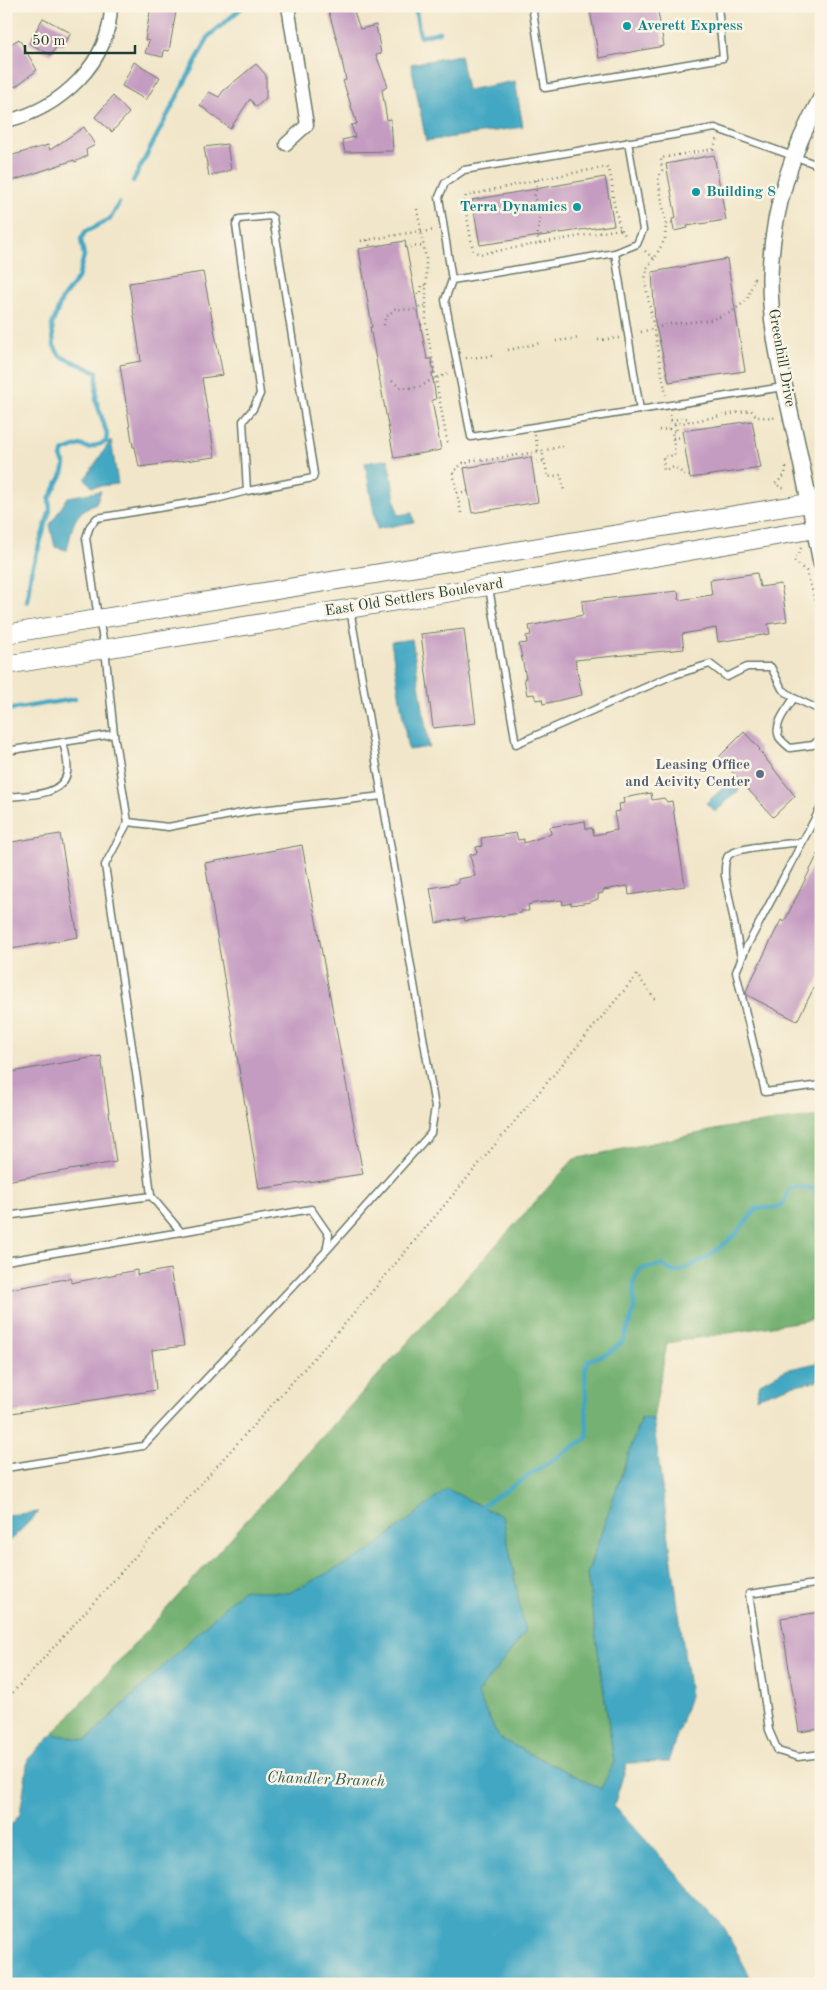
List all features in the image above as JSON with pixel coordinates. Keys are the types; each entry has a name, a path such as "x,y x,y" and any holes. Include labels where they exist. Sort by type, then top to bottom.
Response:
{"main road":[{"name":"East Old Settlers Boulevard","path":"6,634 815,502"},
{"name":"East Old Settlers Boulevard","path":"6,665 488,586 818,529"}],"street":[{"path":"6,121 35,111 56,98 82,77 94,62 103,44 111,6"},
{"path":"286,144 307,125 288,6"},
{"name":"Greenhill Drive","path":"821,98 809,120 794,157 778,214 770,275 772,324 785,386 815,502 821,563"}],"lane":[{"path":"532,6 545,88 723,58 718,6"},
{"path":"785,386 471,437 445,300 452,280 439,197 446,183 464,170 715,128 821,166"},
{"path":"452,280 615,253 637,244 643,230 628,142"},
{"path":"181,1232 151,1196 140,1100 105,865 128,822 114,734 105,650 86,538 90,526 97,518 220,498 313,478 314,474 272,218 270,216 239,220 236,225 260,394 253,409 243,421 247,491"},
{"path":"615,253 640,410"},
{"path":"488,586 516,744 671,676 710,664 727,677 747,667 771,667 782,689 794,698 820,710"},
{"path":"6,1468 143,1446 326,1251 431,1133 435,1107 350,608"},
{"path":"794,698 777,728 779,738 790,748 814,745 821,738"},
{"path":"6,751 114,734"},
{"path":"6,797 53,791 63,783 68,772 63,742"},
{"path":"128,822 168,827 252,811 382,796"},
{"path":"821,807 736,972 765,1092 821,1085"},
{"path":"741,960 725,876 725,863 728,856 740,850 802,842"},
{"path":"6,1216 151,1196"},
{"path":"6,1261 311,1210 329,1234 326,1251"},
{"path":"821,1583 749,1594 769,1730 778,1751 798,1758 821,1754"}],"path":[{"path":"666,395 645,273 665,239 666,224 658,178 662,170 661,158 713,149 722,130"},
{"path":"620,229 480,254 473,251 464,200 466,196 536,180 606,168 612,183 613,199 620,229 626,236"},
{"path":"536,180 537,187 534,198 540,208 537,236 540,243"},
{"path":"417,209 426,260 426,325 450,444"},
{"path":"666,224 672,223"},
{"path":"361,241 420,231"},
{"path":"368,240 370,247"},
{"path":"406,247 424,246"},
{"path":"644,250 654,259"},
{"path":"641,332 670,324 698,323 720,318 747,300 754,279 758,279 758,287"},
{"path":"417,294 421,293 422,285 426,286"},
{"path":"384,325 385,318 395,309 414,310 425,306"},
{"path":"420,325 426,325"},
{"path":"556,341 580,338"},
{"path":"598,340 622,338"},
{"path":"508,350 540,343"},
{"path":"466,358 492,356"},
{"path":"392,381 399,387 413,388 422,386 451,372"},
{"path":"659,430 669,429 668,425 751,410 757,417 777,417 779,426"},
{"path":"670,415 671,420 688,418 689,422"},
{"path":"675,424 677,431 672,432 675,455 662,457 664,470 675,467 686,476 690,476"},
{"path":"534,427 538,451"},
{"path":"673,438 683,437"},
{"path":"461,514 453,472 463,463 466,466 469,461 482,459 482,461 563,446"},
{"path":"542,450 548,477 561,475 564,491"},
{"path":"538,462 544,460"},
{"path":"786,465 785,474 775,484 790,491"},
{"path":"457,493 468,491"},
{"path":"801,548 794,561 806,571 821,618"},
{"path":"6,1700 350,1318 637,975 655,999"}],"green space":[{"path":"821,1116 821,1318 667,1343 653,1419 641,1418 587,1574 614,1762 601,1789 499,1738 477,1694 525,1633 503,1517 447,1489 368,1552 289,1593 242,1590 86,1740 53,1734 574,1159 730,1127"}],"water":[{"path":"460,55 467,90 515,81 523,127 426,141 411,64"},
{"path":"111,440 118,484 92,487 85,479"},
{"path":"388,459 398,515 412,513 414,522 377,529 365,463"},
{"path":"101,491 96,503 78,516 72,527 67,550 55,547 50,525 68,497"},
{"path":"412,639 429,747 408,750 391,642"},
{"path":"732,780 740,789 715,812 706,803"},
{"path":"821,1362 821,1380 790,1386 756,1398 760,1383 785,1370"},
{"name":"Chandler Branch","path":"641,1418 653,1419 690,1696 668,1762 627,1763 614,1805 723,1926 754,1984 6,1984 6,1831 20,1814 28,1759 53,1734 87,1740 242,1590 289,1593 368,1552 447,1489 503,1517 525,1633 477,1694 499,1738 601,1789 614,1762 587,1574"},
{"path":"39,1512 6,1545 6,1515"}],"building":[{"path":"151,6 177,6 169,51 164,50 163,57 145,53 149,41 145,40"},
{"path":"327,6 352,6 360,29 376,25 381,54 376,55 388,86 382,90 387,120 391,119 393,151 345,152 342,140 355,137 351,125 357,124 343,81 346,80 339,47"},
{"name":"Averett Express","path":"589,6 657,6 664,46 599,58"},
{"path":"43,18 71,33 63,46 59,43 51,55 29,43"},
{"path":"19,39 37,70 15,87 6,74 6,47"},
{"path":"134,62 160,77 146,100 122,86"},
{"path":"256,64 266,75 266,98 256,107 250,99 230,129 200,105 209,92 219,97 223,91"},
{"path":"113,96 129,113 112,132 95,117"},
{"path":"84,127 95,145 86,150 87,156 75,162 74,160 6,183 6,157 48,145 50,150"},
{"path":"227,144 231,170 209,176 204,147"},
{"name":"Building 8","path":"714,155 726,220 687,226 688,228 674,231 672,219 676,218 666,164"},
{"path":"605,177 614,225 480,245 472,200"},
{"path":"405,241 427,359 431,359 434,373 432,373 436,399 432,400 441,450 394,458 370,327 372,327 359,249"},
{"path":"727,259 745,371 669,382 655,322 652,272"},
{"path":"203,272 223,375 202,378 215,457 139,467 135,447 133,447 120,365 141,361 129,283"},
{"path":"752,421 761,468 690,478 682,431"},
{"path":"531,457 538,502 472,513 464,468"},
{"path":"757,573 760,587 781,584 787,621 768,624 770,634 718,642 716,628 682,634 684,649 575,660 582,695 543,704 542,699 536,700 534,694 527,695 524,678 526,678 519,644 527,643 526,636 531,635 529,626 583,615 582,601 678,591 679,600 712,595 710,580"},
{"path":"464,629 476,723 433,728 421,634"},
{"name":"Leasing Office and Acivity Center","path":"744,732 760,749 795,796 773,817 719,757"},
{"path":"651,793 652,800 664,798 667,802 672,801 685,886 629,895 628,886 603,890 603,893 598,894 598,899 590,902 571,905 571,903 563,905 562,900 535,903 528,905 529,911 521,911 521,913 465,921 464,918 436,923 430,888 459,883 458,879 475,876 470,855 477,853 476,847 482,846 481,838 516,833 518,840 524,839 524,843 551,834 550,827 585,821 586,829 592,828 594,835 617,830 614,812 620,811 619,804 624,803 623,798"},
{"path":"60,834 78,937 6,950 6,843"},
{"path":"302,845 363,1174 259,1189 205,863"},
{"path":"821,848 821,974 797,1021 747,995 746,991 781,920 784,922"},
{"path":"101,1056 116,1162 6,1181 6,1073"},
{"path":"170,1269 184,1346 152,1350 156,1390 6,1414 6,1290 71,1278 71,1283 137,1270 137,1275"},
{"path":"821,1612 821,1729 799,1732 781,1618"}],"waterway":[{"path":"133,181 209,36 244,6"},
{"path":"415,6 420,37 439,32"},
{"path":"27,602 31,572 50,510 49,499 63,473 65,465 61,457 64,451 80,445 89,448 106,442 107,434 96,400 97,372 60,356 54,346 52,325 62,299 78,278 84,256 81,239 85,232 110,219 119,203"},
{"path":"6,710 75,699"},
{"path":"479,1511 482,1506 587,1438 585,1369 589,1360 609,1353 623,1341 634,1311 634,1281 640,1269 662,1265 671,1271 679,1272 708,1257 735,1235 757,1208 781,1206 788,1191 795,1186 821,1190"}],"place":[{"name":"Averett Express","path":"627,26"},
{"name":"Building 8","path":"696,192"},
{"name":"Terra Dynamics","path":"577,207"},
{"name":"Leasing Office and Acivity Center","path":"760,774"}]}
